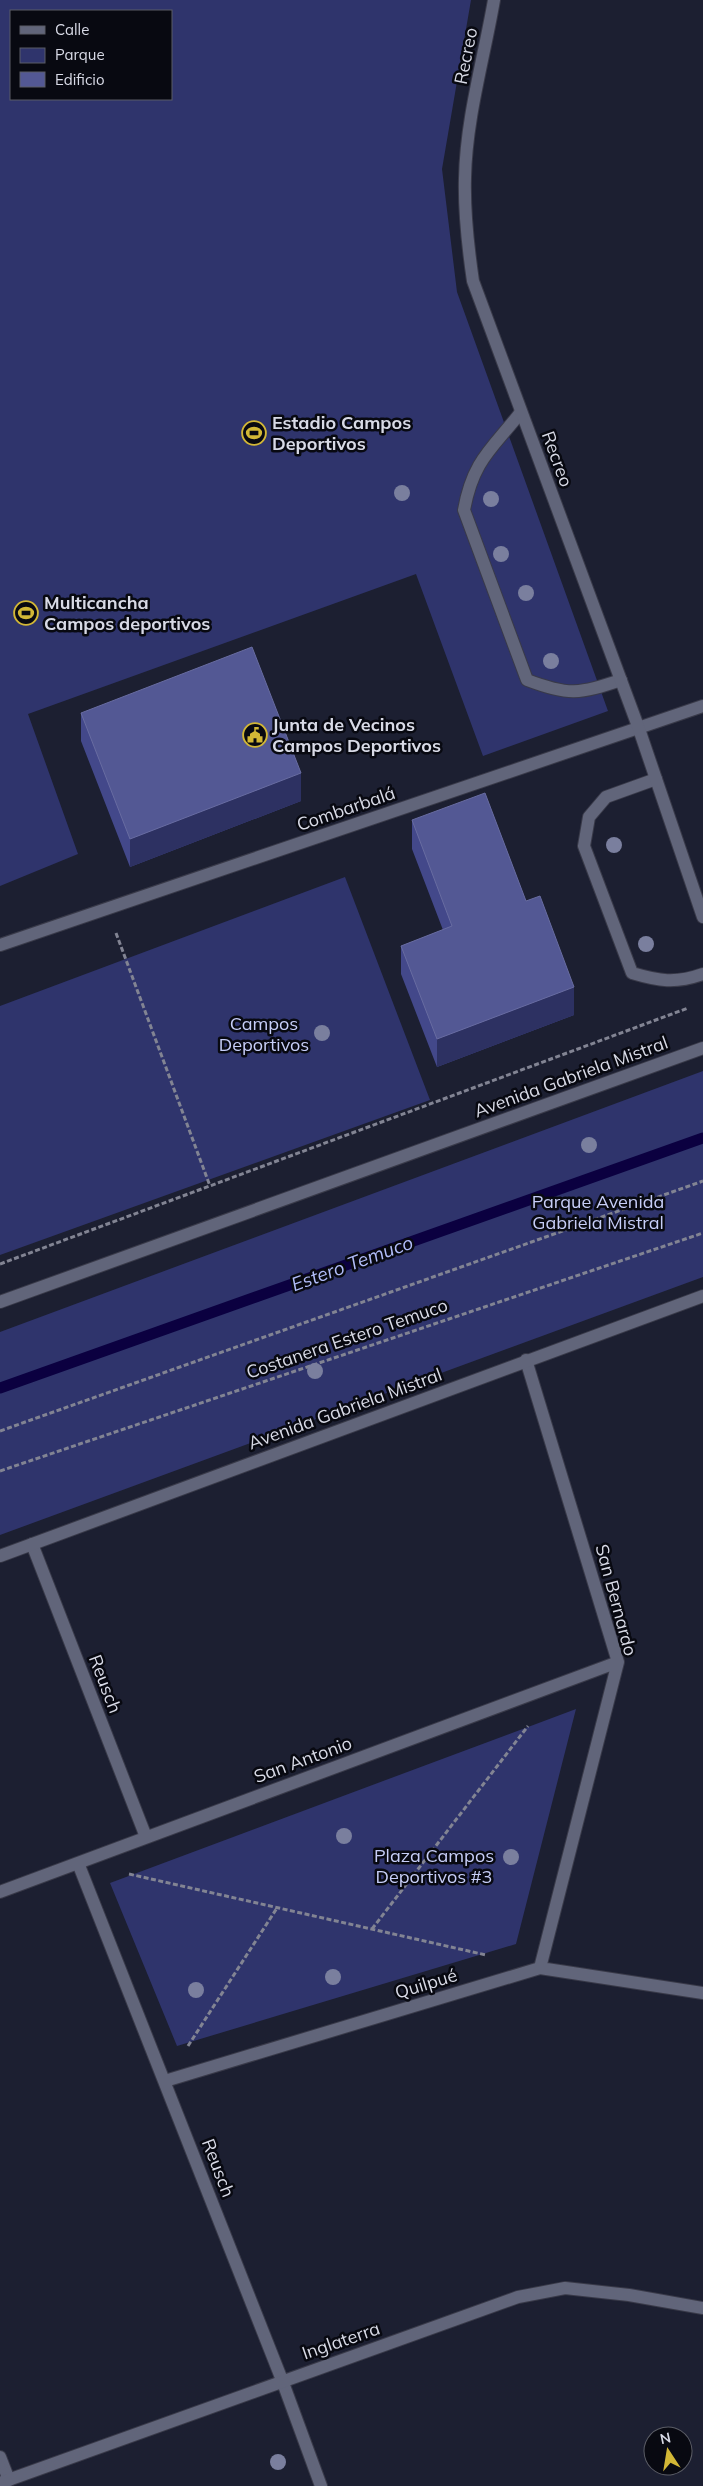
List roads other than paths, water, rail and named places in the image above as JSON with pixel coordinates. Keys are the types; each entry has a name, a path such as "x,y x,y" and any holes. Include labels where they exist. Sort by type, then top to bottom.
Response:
{"street":[{"name":"Recreo","path":"494,0 470,126 465,177 466,230 473,281 639,728 703,917"},
{"path":"521,412 481,458 468,485 464,510 520,662 527,680 569,693 588,691 621,680"},
{"name":"Combarbalá","path":"0,945 703,706"},
{"path":"656,779 606,797 589,817 584,846 632,973 655,979 684,981 703,974"},
{"name":"Avenida Gabriela Mistral","path":"0,1302 703,1048"},
{"name":"Avenida Gabriela Mistral","path":"0,1556 703,1296"},
{"name":"San Bernardo","path":"526,1360 618,1662 540,1968"},
{"name":"Reusch","path":"32,1544 146,1838"},
{"name":"San Antonio","path":"0,1892 618,1662"},
{"name":"Reusch","path":"78,1863 282,2380 321,2486"},
{"name":"Quilpué","path":"165,2081 540,1968 703,1993"},
{"name":"Inglaterra","path":"4,2481 518,2297 565,2288 629,2294 703,2308"},
{"path":"0,2457 4,2481"}],"waterway":[{"name":"Estero Temuco","path":"0,1388 703,1138"}],"place":[{"name":"Estadio Campos Deportivos","path":"254,433"},
{"name":"Multicancha Campos deportivos","path":"26,613"},
{"name":"Junta de Vecinos Campos Deportivos","path":"255,735"}],"park label":[{"name":"Campos Deportivos","path":"264,1034"},
{"name":"Parque Avenida Gabriela Mistral","path":"598,1212"},
{"name":"Plaza Campos Deportivos #3","path":"434,1866"}]}
